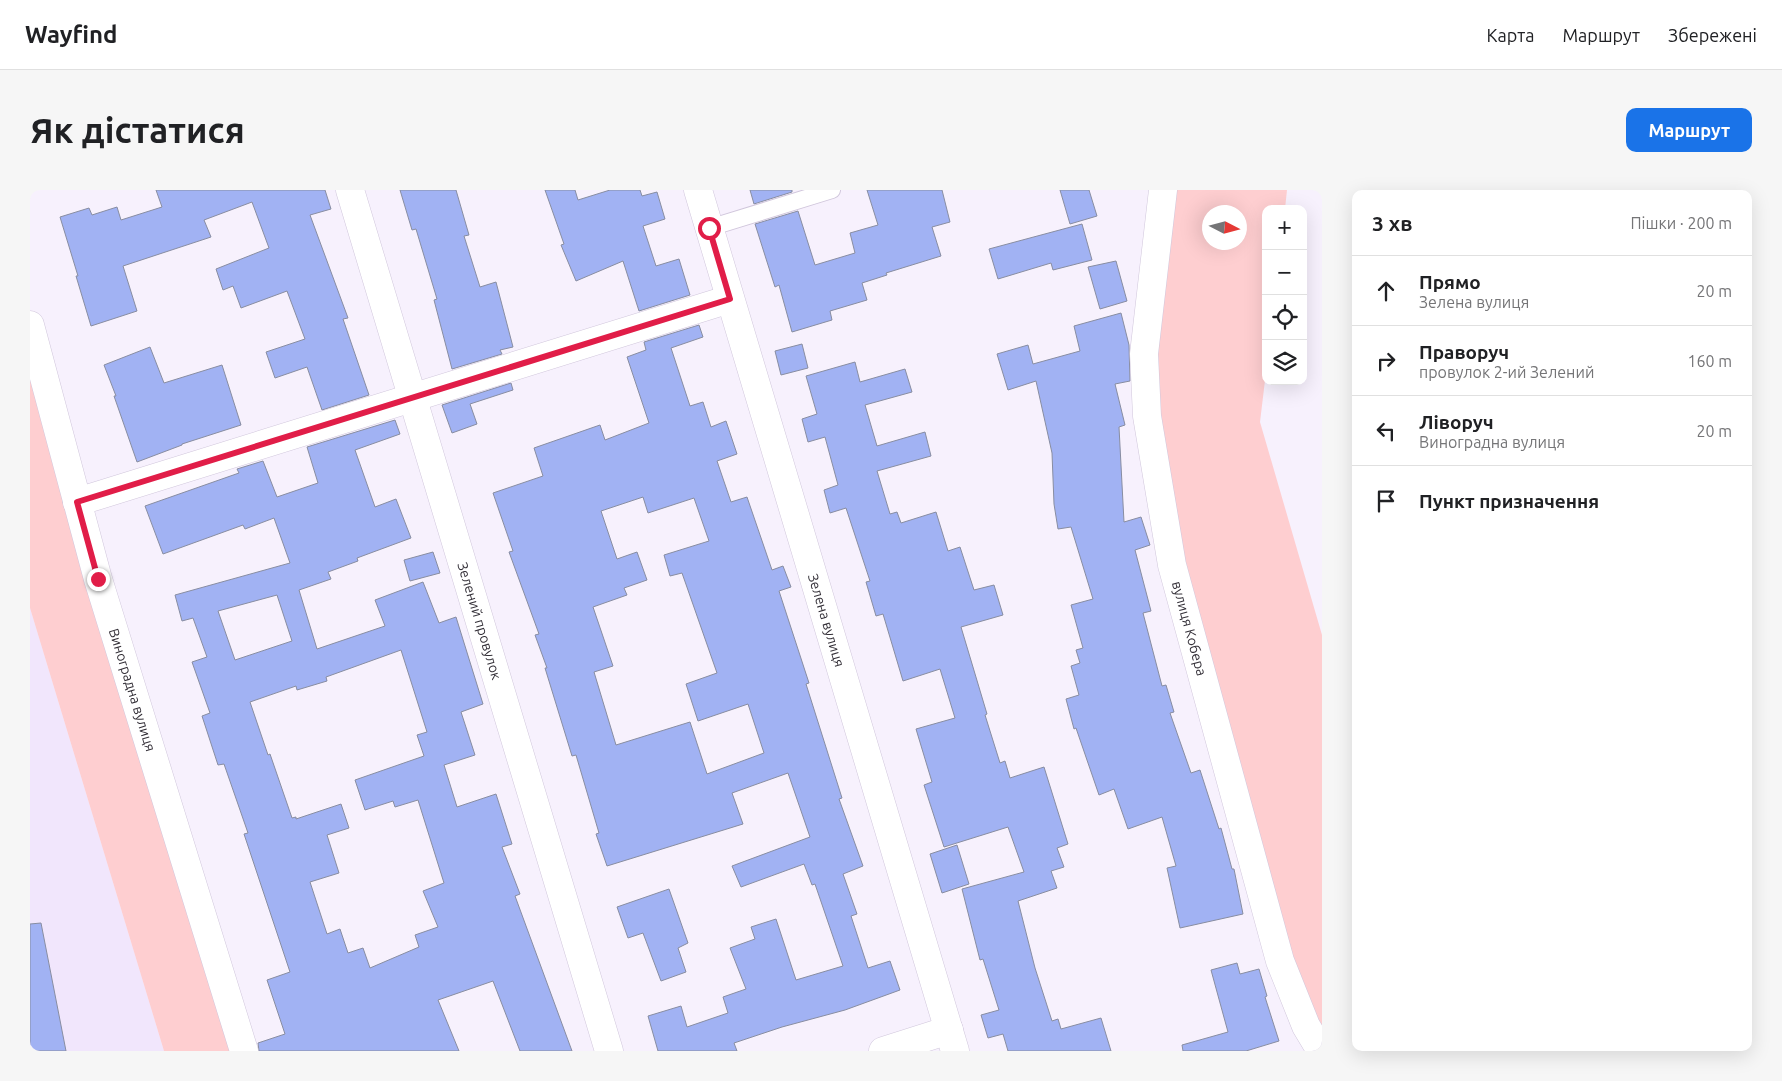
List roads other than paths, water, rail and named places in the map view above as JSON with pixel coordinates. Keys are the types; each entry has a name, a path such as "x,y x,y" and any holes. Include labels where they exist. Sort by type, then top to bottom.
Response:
{"street":[{"name":"Зелений провулок","path":"350,190 609,1051"},
{"name":"Зелена вулиця","path":"698,190 952,1040"},
{"name":"вулиця Кобера","path":"1163,190 1144,354 1147,416 1172,565 1280,961 1306,1026 1321,1051"},
{"path":"77,502 412,396 730,299"},
{"name":"Виноградна вулиця","path":"30,325 101,589 244,1051"},
{"path":"883,1051 952,1040"}],"lane":[{"path":"709,228 832,190"}]}
